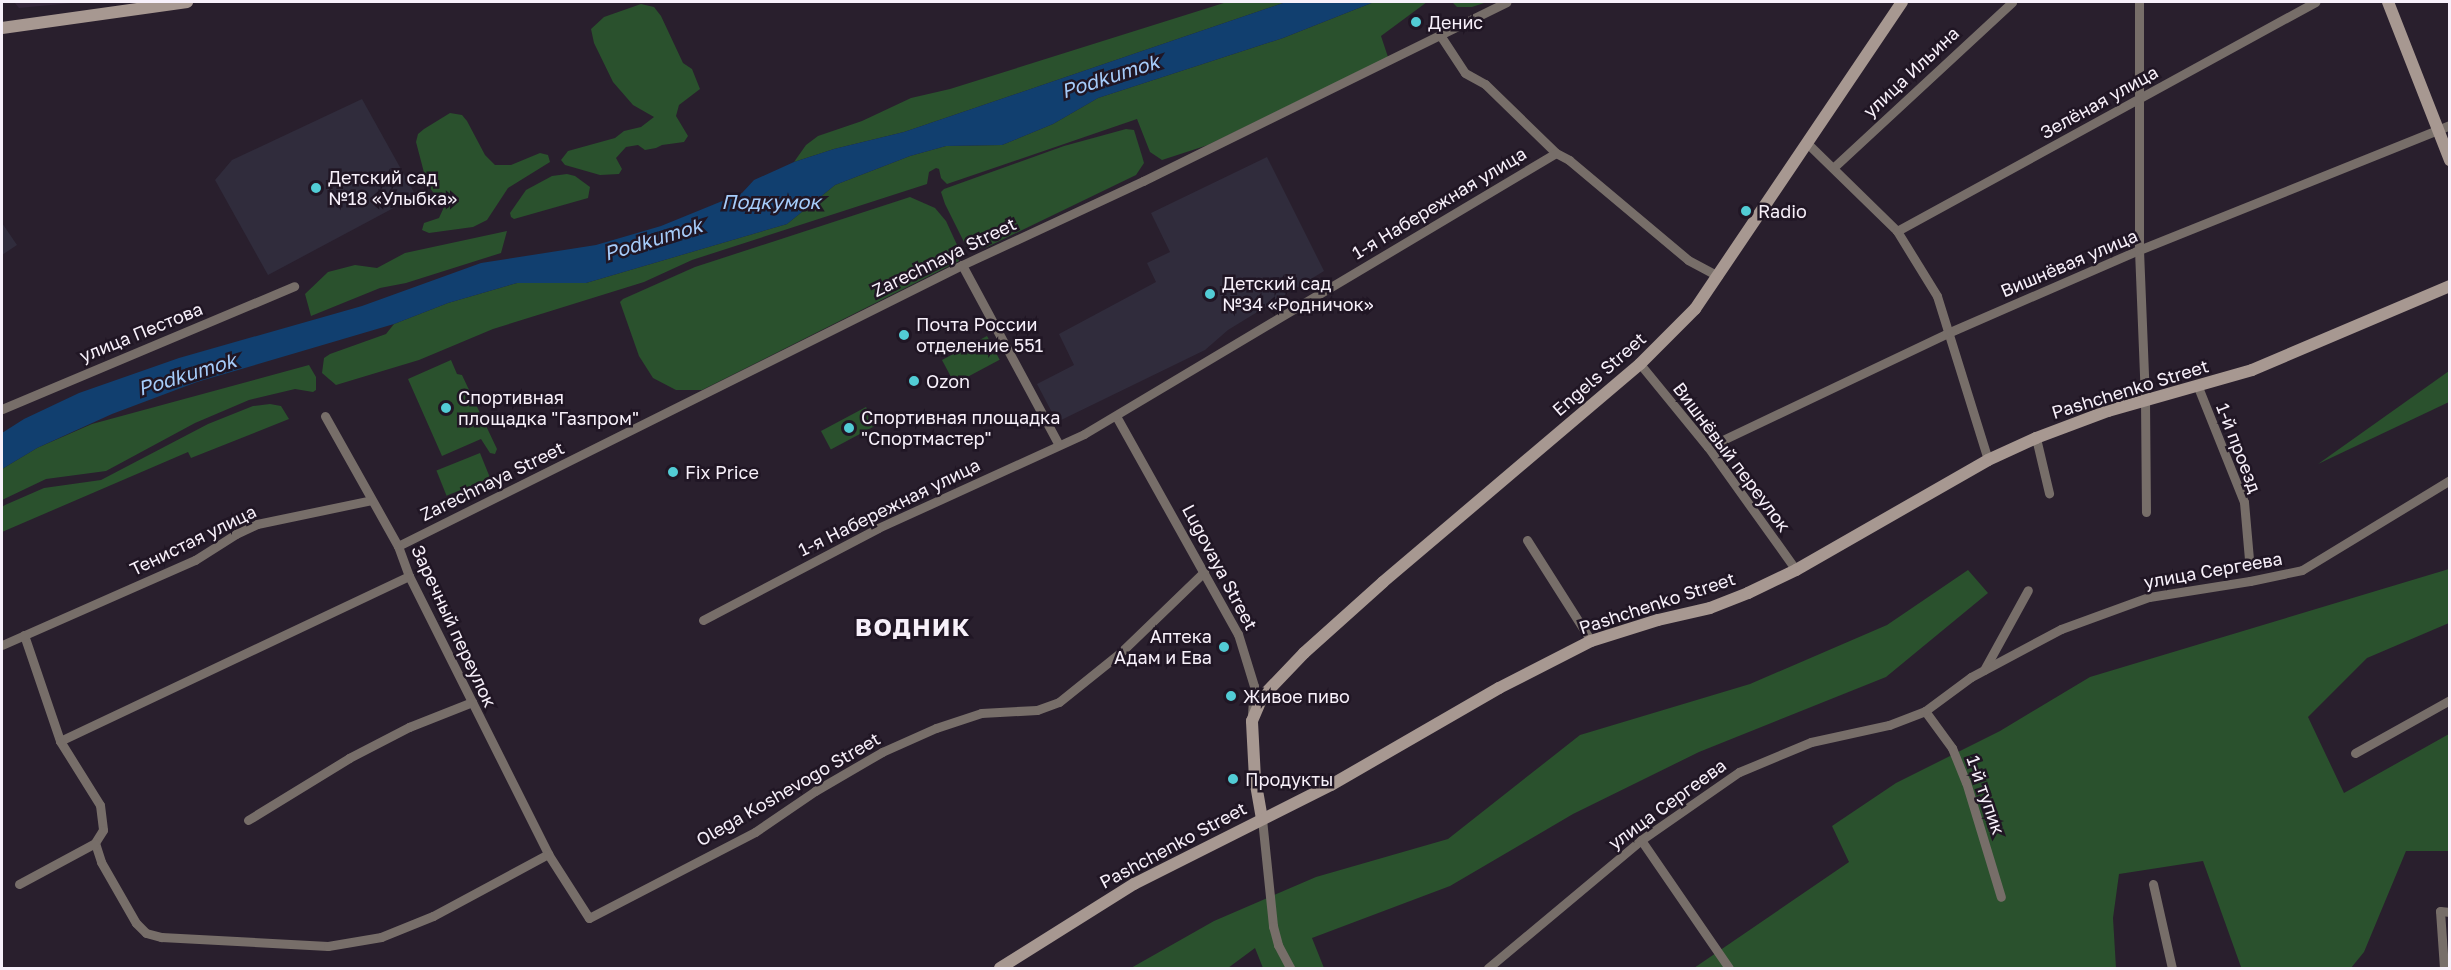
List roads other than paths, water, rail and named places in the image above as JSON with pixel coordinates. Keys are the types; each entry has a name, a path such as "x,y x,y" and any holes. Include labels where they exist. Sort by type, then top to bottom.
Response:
{"street":[{"path":"2,28 187,2"},
{"name":"Zarechnaya Street","path":"398,546 962,265 1143,180 1506,2"},
{"name":"Engels Street","path":"1252,715 1262,697 1281,676 1383,582 1641,364 1695,309 1902,2"},
{"name":"улица Ильина","path":"1833,168 2012,2"},
{"path":"2139,2 2139,250 2145,400 2146,512"},
{"name":"Зелёная улица","path":"1898,231 2316,2"},
{"path":"2388,2 2444,128 2450,160"},
{"name":"1-я Набережная улица","path":"1440,35 1465,74 1485,84 1556,153 1569,160 1688,260 1718,276"},
{"name":"Вишнёвая улица","path":"1708,447 1950,332 2139,250 2444,128"},
{"path":"1808,144 1898,231 1937,296 1988,460"},
{"name":"1-я Набережная улица","path":"704,620 878,528 1059,445 1116,416 1556,153"},
{"path":"962,265 1059,445"},
{"name":"улица Пестова","path":"2,409 294,286"},
{"name":"Pashchenko Street","path":"1000,969 1134,884 1331,785 1499,688 1591,641 1658,620 1710,608 1796,570 1988,460 2036,438 2145,400 2252,370 2450,286"},
{"name":"Вишнёвый переулок","path":"1641,364 1708,447 1796,570"},
{"name":"1-й проезд","path":"2198,387 2244,502 2249,559"},
{"name":"Заречный переулок","path":"325,416 398,546 409,576 548,854"},
{"name":"Lugovaya Street","path":"1116,416 1238,634 1252,678 1255,779 1262,819"},
{"path":"2036,438 2049,493"},
{"name":"улица Сергеева","path":"1488,969 1641,840 1739,772 1811,742 1889,725 1925,711 1984,670 2061,629 2149,597 2302,570 2450,480"},
{"name":"Тенистая улица","path":"2,645 195,561 236,534 257,524 372,500"},
{"path":"1527,540 1591,641"},
{"name":"Olega Koshevogo Street","path":"548,854 589,918 755,831 815,791 904,742 981,712 1037,710 1059,702 1120,653 1204,572"},
{"path":"60,741 409,576"},
{"path":"1984,670 2028,590"},
{"path":"19,884 95,843 103,830 100,805 60,741 24,635"},
{"path":"1252,678 1260,683 1268,683 1281,676"},
{"path":"2355,753 2450,700"},
{"path":"248,820 349,758 409,727 472,702"},
{"name":"1-й тупик","path":"1925,711 1952,748 1966,782 2001,897"},
{"path":"1262,819 1273,926 1278,945 1290,969"},
{"path":"1641,840 1728,969"},
{"path":"95,843 101,862 120,896 136,923 146,933 200,941 328,946 381,937 412,924 548,854"},
{"path":"2153,884 2172,969"},
{"path":"2444,969 2440,911 2450,912"}],"water":[{"name":"Подкумок","path":"1286,2 1374,2 1283,38 1098,98 1053,124 1002,145 946,146 910,156 835,185 787,224 586,283 517,283 448,303 394,324 197,382 112,414 37,448 2,469 2,433 24,419 79,393 179,358 362,306 481,263 596,245 661,226 742,193 754,180 794,162 834,149 904,132"}],"place":[{"name":"Денис","path":"1416,22"},
{"name":"Детский сад №18 «Улыбка»","path":"316,188"},
{"name":"Radio","path":"1746,211"},
{"name":"Детский сад №34 «Родничок»","path":"1210,294"},
{"name":"Почта России отделение 551","path":"904,335"},
{"name":"Ozon","path":"914,381"},
{"name":"Спортивная площадка \"Газпром\"","path":"446,408"},
{"name":"Спортивная площадка \"Спортмастер\"","path":"849,428"},
{"name":"Fix Price","path":"673,472"},
{"name":"Аптека Адам и Ева","path":"1224,647"},
{"name":"Живое пиво","path":"1231,696"},
{"name":"Продукты","path":"1233,779"}],"district":[{"name":"ВОДНИК","path":"913,627"}],"water label":[{"name":"Podkumok","path":"1110,76"},
{"name":"Podkumok","path":"653,239"},
{"name":"Podkumok","path":"187,374"}]}
